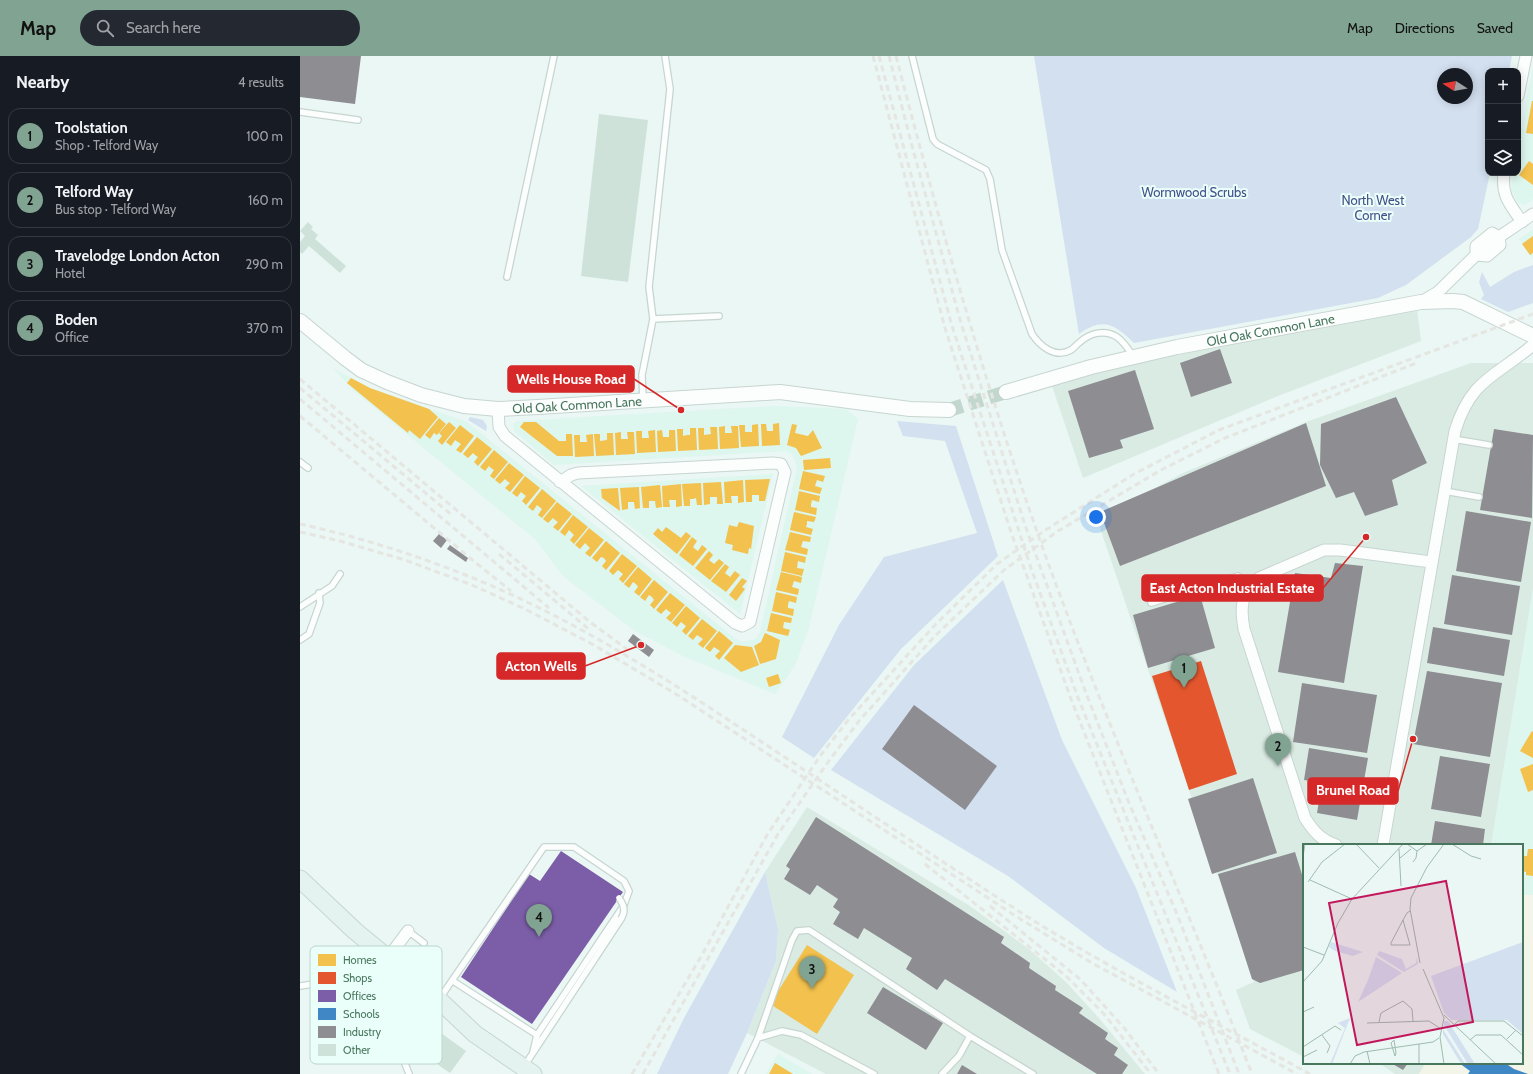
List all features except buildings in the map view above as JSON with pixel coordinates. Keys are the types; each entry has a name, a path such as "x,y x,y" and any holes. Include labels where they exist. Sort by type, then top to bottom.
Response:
{"main road":[{"path":"300,880 373,946"},
{"path":"442,1003 475,1034 528,1070"}],"street":[{"path":"1521,81 1526,56"},
{"path":"1504,176 1502,186 1504,195 1522,222"},
{"path":"1500,237 1533,214"},
{"path":"1421,302 1438,292 1476,255 1476,246 1482,240 1492,233 1500,237"},
{"path":"1476,255 1487,256 1500,245 1500,237"},
{"name":"Old Oak Common Lane","path":"1006,392 1134,356 1333,317 1421,302 1463,302 1533,336"},
{"name":"Old Oak Common Lane","path":"300,321 361,370 421,395 458,405 498,409 780,392 910,409 949,410"},
{"path":"1383,844 1453,439 1461,412 1470,396 1487,378 1533,345"},
{"path":"498,409 501,432 560,482 735,623 742,626 750,622 784,472 781,464 773,463 578,473 567,476 560,482"},
{"path":"1333,844 1326,842 1314,833 1303,810 1244,629 1241,611 1244,597 1250,585 1274,570 1324,550 1347,551 1431,562"},
{"path":"397,946 408,931"}],"lane":[{"path":"507,277 554,56"},
{"path":"643,400 642,375 652,319 649,287 670,89 665,56"},
{"path":"912,56 932,139 938,144 986,170 990,179 1002,250 1032,334 1038,343 1044,348 1064,353 1072,350 1080,341 1092,334 1109,333 1123,342 1134,356"},
{"path":"300,112 358,120"},
{"path":"652,319 719,316"},
{"path":"1453,439 1489,445"},
{"path":"300,462 308,468"},
{"path":"1444,491 1480,497"},
{"path":"300,607 319,593 332,586 340,574"},
{"path":"1151,604 1238,576 1250,585"},
{"path":"300,640 309,634 320,603 319,593"},
{"path":"442,996 544,847 574,847 624,881 629,891 624,905 538,1035 528,1070"},
{"path":"533,1052 538,1047 624,914 624,905 618,898"},
{"path":"741,1074 758,1038 792,940 797,931 809,930 970,1036 1033,1074"},
{"path":"408,931 424,942"},
{"path":"453,981 538,1035"},
{"path":"300,986 310,984"},
{"path":"758,1038 782,1031 800,1035 874,1074"},
{"path":"942,1074 959,1056 970,1036"},
{"path":"405,1064 409,1074"}],"shaded area":[{"path":"1533,66 1533,199 1525,205 1518,203 1511,190 1513,176 1521,176 1521,130"},
{"path":"1533,229 1533,259 1519,239"},
{"path":"1417,310 1421,341 1278,396 1083,478 1051,383 1178,350"},
{"path":"1471,363 1533,363 1533,588 1491,844 1303,844 1303,1056 1250,1029 1236,990 1254,982 1097,519 1183,473 1309,421"},
{"path":"333,368 370,388 467,422 736,639 744,642 755,639 760,632 797,468 793,455 786,451 554,465 514,431 513,425 517,421 773,406 846,409 858,419 808,631 795,665 775,694 683,656 635,631 564,577 535,539 354,391"},
{"path":"773,474 740,614 581,486"},
{"path":"1533,588 1533,895 1523,895 1523,844 1491,844"},
{"path":"807,807 970,906 1029,949 1066,982 1098,1017 1145,1074 826,1074 747,1033 776,961 778,929 765,872"},
{"path":"1523,895 1533,895 1533,1074 1419,1074 1425,1064 1523,1064"},
{"path":"778,1054 812,1074 766,1074"},
{"path":"1380,1064 1425,1064 1419,1074 1395,1074"}],"green space":[{"name":"Wormwood Scrubs","path":"1034,56 1512,56 1510,68 1485,68 1485,176 1489,176 1478,229 1471,237 1406,285 1378,298 1134,343 1120,331 1108,325 1102,324 1087,329 1079,334"},
{"path":"1533,265 1533,303 1508,312 1481,299 1484,295 1479,282 1482,272 1490,287 1514,272"},
{"path":"470,417 483,420 487,426 486,431 468,420"},
{"path":"897,421 956,426 998,556 901,649 814,758 782,737 839,625 884,557 977,533 945,441 903,436"},
{"path":"1003,580 1062,740 1136,888 1177,992 1104,948 1008,876 831,770 914,665"},
{"path":"765,872 778,929 776,961 747,1033 728,1074 657,1074 684,1018"}],"tunnel":[{"path":"949,410 1006,392"}],"railway":[{"path":"873,56 945,328 1011,532 1071,699 1219,1074"},
{"path":"879,56 952,326 1031,568 1077,695 1230,1074"},
{"path":"889,56 912,146 961,323 1025,525 1086,693 1129,803 1177,914 1239,1074"},
{"path":"896,56 966,310 1025,498 1096,689 1252,1074"},
{"path":"632,1074 703,953 767,835 820,756 849,719 936,624 997,564 1044,531 1134,474 1219,430 1533,314"},
{"path":"643,1074 778,834 828,762 859,721 934,637 1004,570 1058,531 1161,470 1225,438 1419,362"},
{"path":"300,379 590,622 631,652"},
{"path":"300,388 453,516"},
{"path":"300,399 549,608"},
{"path":"300,416 511,591"},
{"path":"300,524 376,544 450,569 499,589 535,606 605,643 673,684 934,856 1065,940 1099,960 1310,1074"},
{"path":"300,532 340,541 405,560 472,585 525,609 592,644 676,694 1014,915 1092,963 1297,1074"},
{"path":"499,554 591,631"},
{"path":"925,864 1066,976 1104,1014 1151,1074"},
{"path":"990,906 1081,980 1125,1029 1159,1074"}],"place":[{"name":"Wells House Road","path":"681,410"},
{"name":"East Acton Industrial Estate","path":"1366,537"},
{"name":"Acton Wells","path":"641,645"},
{"name":"Toolstation","path":"1184,688"},
{"name":"Brunel Road","path":"1413,739"},
{"name":"Telford Way","path":"1278,766"},
{"name":"Boden","path":"539,937"},
{"name":"Travelodge London Acton","path":"812,989"}],"park label":[{"name":"North West Corner","path":"1373,208"}]}
